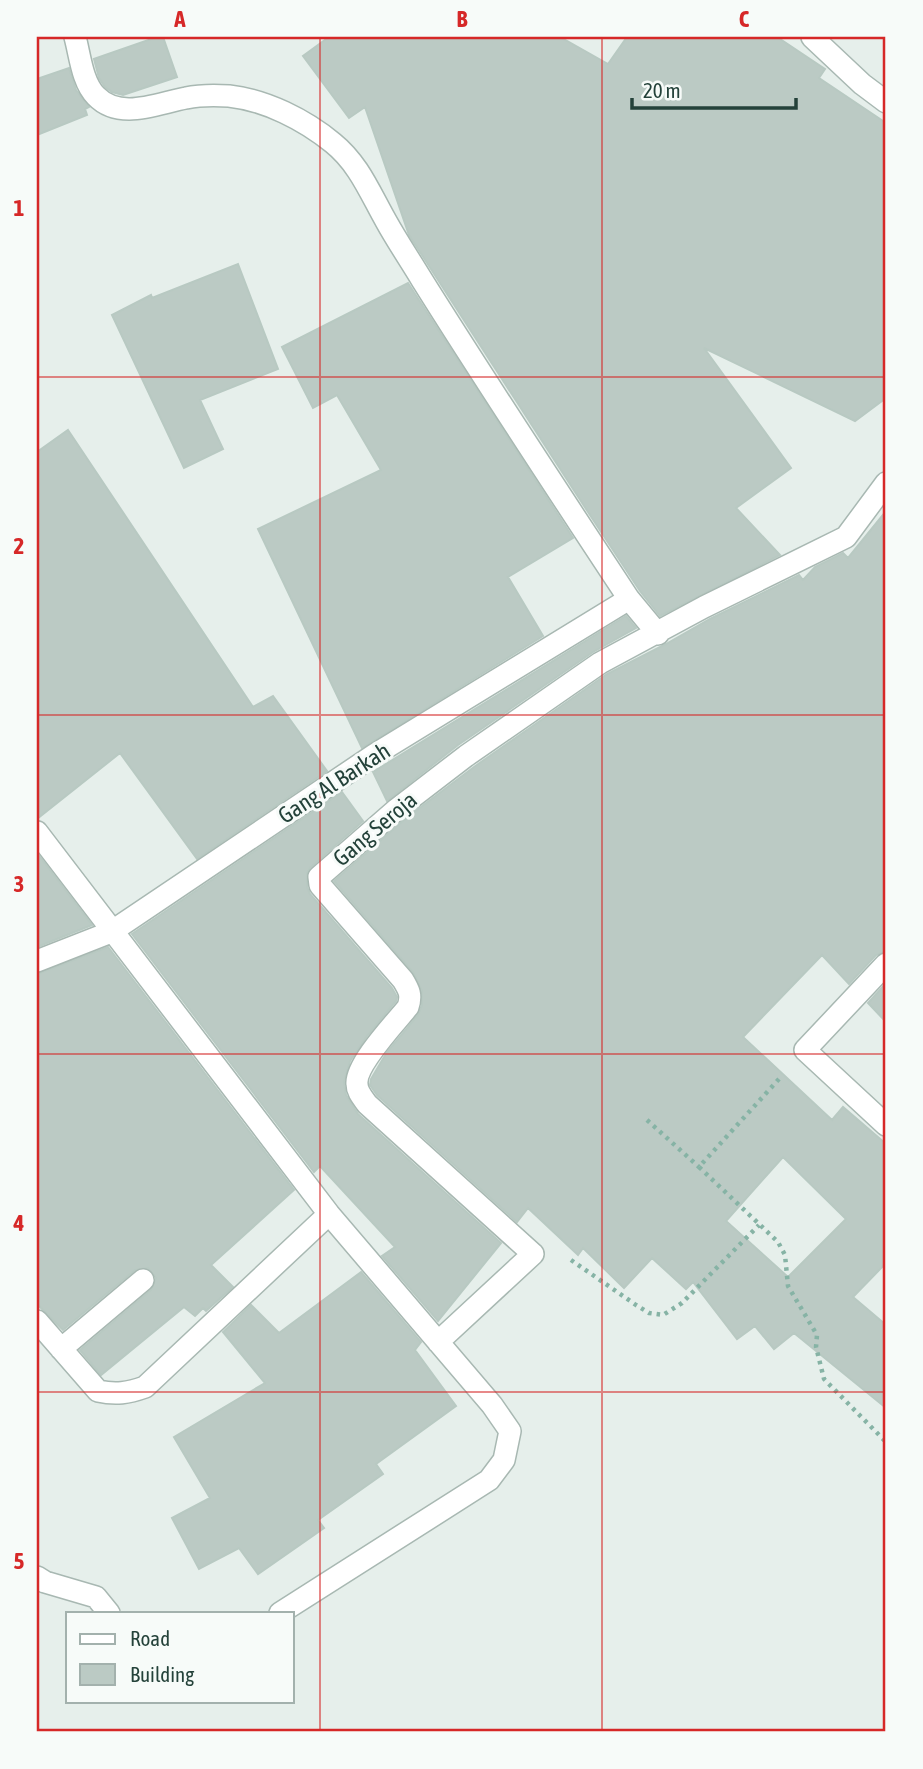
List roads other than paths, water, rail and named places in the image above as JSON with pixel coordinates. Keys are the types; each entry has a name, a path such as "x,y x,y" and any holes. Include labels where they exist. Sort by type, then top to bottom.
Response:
{"street":[{"path":"75,37 88,84 97,97 113,105 126,109 141,109 188,97 229,96 262,104 314,128 348,155 365,180 387,224 471,358 629,599 657,634"},
{"path":"813,37 862,84 886,102"},
{"name":"Gang Seroja","path":"438,1342 515,1274 533,1254 360,1094 357,1084 360,1069 408,1007 410,990 320,885 319,877 397,808 466,756 600,663 704,607 846,537 886,483"},
{"name":"Gang Al Barkah","path":"37,961 111,932 374,755 629,599"},
{"path":"37,832 329,1214 492,1405 510,1432 504,1460 489,1480 281,1612"},
{"path":"881,1112 805,1050 886,964"},
{"path":"37,1321 98,1391 119,1394 145,1387 329,1214"},
{"path":"61,1349 143,1280"},
{"path":"37,1577 45,1582 96,1597 108,1612"}]}
